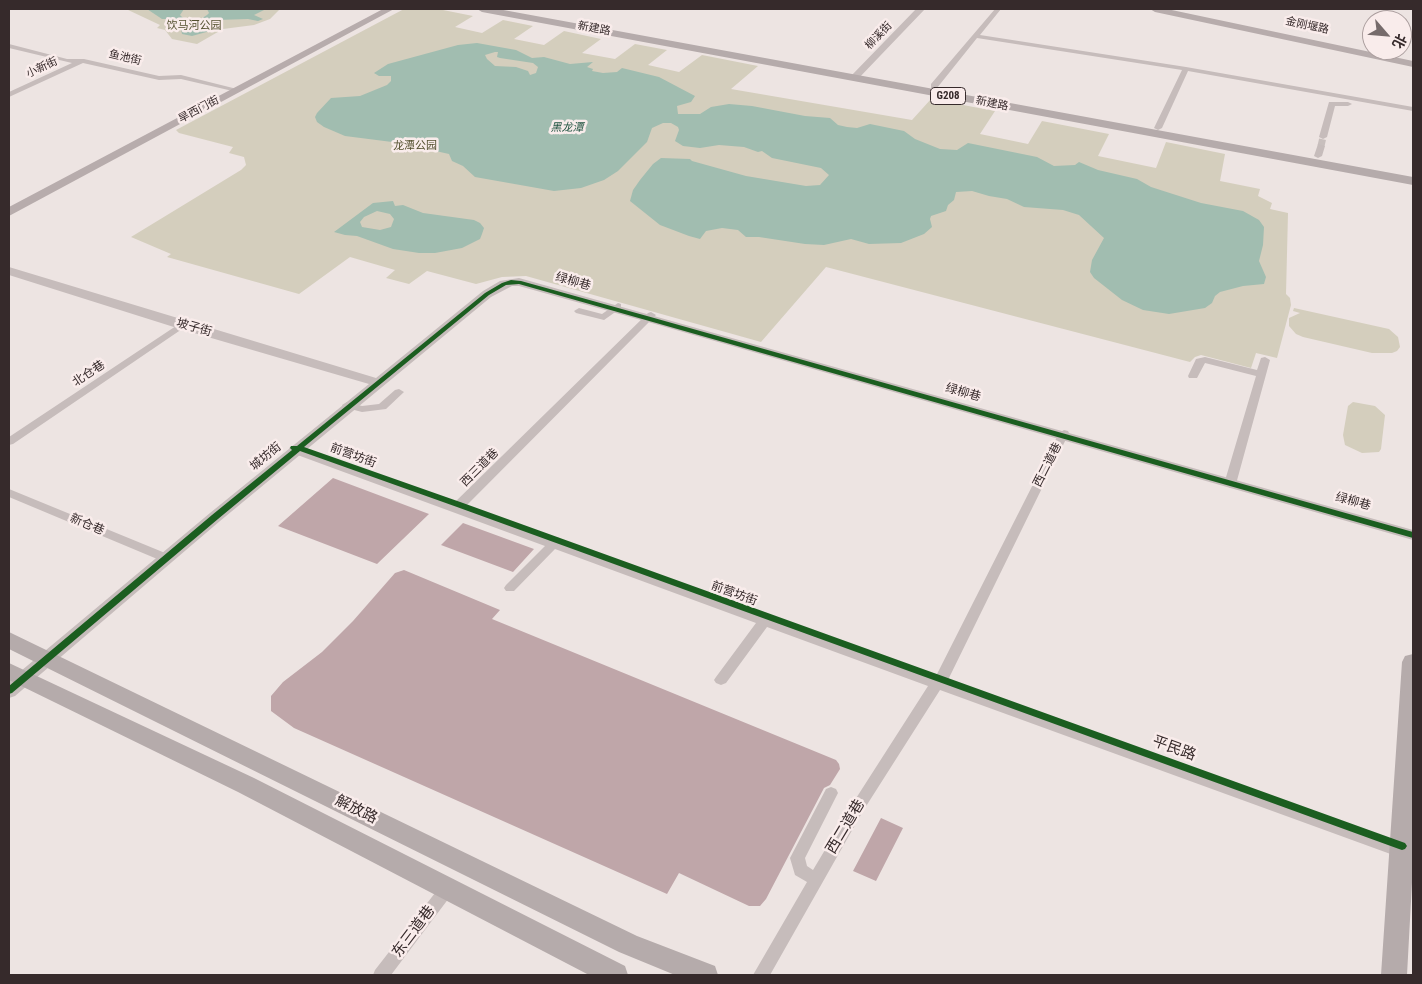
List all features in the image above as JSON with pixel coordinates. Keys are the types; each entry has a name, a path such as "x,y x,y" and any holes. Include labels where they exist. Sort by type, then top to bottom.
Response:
{"main road":[{"name":"旱西门街","path":"9,212 380,9"},
{"name":"旱西门街","path":"9,207 388,9"},
{"name":"新建路","path":"482,9 852,74 934,86 1158,128 1320,151 1413,173"},
{"name":"新建路","path":"508,9 1413,181"},
{"path":"1155,9 1170,10 1413,62"},
{"name":"解放路","path":"9,640 628,944 705,975"},
{"path":"1394,975 1413,662"},
{"name":"解放路","path":"13,678 246,785 613,973"},
{"path":"628,944 682,975"}],"street":[{"name":"柳溪街","path":"852,74 912,9"},
{"name":"柳溪街","path":"852,74 921,9"},
{"path":"934,86 998,9"},
{"path":"976,36 1186,69 1413,109"},
{"name":"鱼池街","path":"9,46 67,61 84,61 159,78 181,77 234,89"},
{"name":"小新街","path":"9,95 84,61"},
{"path":"1158,128 1186,69"},
{"path":"1323,137 1332,104 1337,103 1376,109 1377,103"},
{"name":"坡子街","path":"9,273 180,327 376,384"},
{"name":"绿柳巷","path":"508,281 519,282 616,307 1413,535"},
{"name":"城坊街","path":"13,678 44,656 487,294 508,281"},
{"path":"578,311 604,317 616,307"},
{"name":"西三道巷","path":"457,505 648,316"},
{"name":"北仓巷","path":"9,442 180,327"},
{"path":"1194,376 1200,361 1205,360 1261,374"},
{"path":"1231,482 1265,360"},
{"path":"348,406 362,409 382,407 399,392"},
{"name":"西二道巷","path":"761,975 815,879 938,681 1062,435"},
{"name":"前营坊街","path":"296,449 457,505 938,681"},
{"name":"绿柳巷","path":"1231,482 1413,530"},
{"name":"新仓巷","path":"9,492 164,557"},
{"path":"510,588 554,542"},
{"path":"721,680 765,619"},
{"name":"平民路","path":"938,681 1401,849"},
{"path":"815,879 800,870 797,858 831,793"},
{"name":"东三道巷","path":"381,975 447,889"}],"green space":[{"name":"饮马河公园","path":"126,9 280,9 270,19 254,25 223,29 197,44 172,39 165,30 157,28 160,25"},
{"name":"龙潭公园","path":"404,9 438,9 473,16 455,27 482,33 503,20 533,26 514,39 544,45 564,31 601,39 582,53 615,59 635,44 667,50 648,65 679,72 702,55 758,66 731,89 912,120 931,99 995,111 980,134 1028,144 1042,121 1109,134 1098,156 1156,168 1166,142 1225,154 1220,181 1260,189 1258,196 1272,203 1270,209 1288,213 1286,294 1290,298 1291,305 1277,358 1256,353 1251,368 1201,355 1195,357 1190,362 826,267 761,342 526,276 502,277 476,284 427,271 409,284 386,278 395,270 350,257 299,294 167,257 171,254 131,237 241,170 246,165 244,157 229,153 233,147 179,133 176,130"},
{"path":"1294,308 1389,329 1398,337 1400,347 1392,353 1372,353 1303,337 1296,334 1289,326 1289,318 1300,313 1293,311"},
{"path":"1353,402 1375,406 1385,415 1379,452 1362,453 1345,445 1343,435 1348,406"}],"water":[{"path":"147,9 184,9 180,15 185,20 191,22 207,15 209,13 207,9 266,9 254,15 263,19 258,21 248,19 216,20 214,22 221,25 210,31 192,36 182,34 179,19 162,19"},
{"name":"黑龙潭","path":"477,43 516,50 532,58 544,57 570,64 593,62 587,67 593,69 592,71 603,73 617,72 622,68 659,77 695,96 691,102 677,106 678,114 700,114 711,107 729,104 752,106 805,116 830,118 838,125 847,127 857,128 870,124 904,131 915,139 940,149 957,150 968,143 1037,157 1054,166 1075,165 1079,162 1098,170 1137,179 1151,187 1201,203 1243,211 1259,220 1264,227 1263,245 1259,261 1266,277 1264,284 1243,286 1220,292 1215,296 1212,303 1205,308 1169,314 1143,310 1122,300 1094,278 1090,272 1092,260 1104,238 1079,215 1063,210 1024,207 1007,199 972,191 956,192 954,200 948,205 946,211 931,216 932,227 924,234 901,243 869,244 851,239 824,245 805,244 759,237 746,237 738,230 722,228 706,231 700,239 660,225 630,201 633,190 640,180 653,164 661,158 690,159 746,176 806,186 820,185 829,175 821,168 772,158 762,151 758,152 744,147 719,145 700,148 683,146 675,141 679,130 678,127 671,123 663,123 652,128 647,142 618,171 604,180 581,188 554,191 475,177 463,166 452,161 449,154 400,143 345,136 317,122 315,117 317,113 331,98 360,96 387,85 391,81 391,76 379,76 374,73 388,64 458,45","holes":["498,52 497,57 500,58 533,63 538,67 536,73 530,75 528,71 516,67 495,66 485,55"]},
{"path":"393,201 395,206 403,205 423,213 474,220 484,228 480,239 462,248 435,253 419,253 393,249 357,236 334,232 373,203","holes":["377,211 390,214 394,219 391,227 380,230 362,227 360,222 364,217"]}],"building":[{"path":"333,478 429,514 377,564 278,526"},
{"path":"463,523 534,549 513,572 441,545"},
{"path":"404,570 500,610 492,619 836,760 840,769 830,785 824,788 766,899 760,906 749,906 679,873 667,894 294,728 271,711 271,696 283,682 322,652 353,621 395,573"},
{"path":"881,818 903,828 876,881 853,871"}],"tunnel":[{"path":"1321,146 1323,137"}],"cycle path":[{"path":"9,691 215,517 487,294 511,282 519,282 645,317 1413,535"},
{"path":"294,448 299,448 460,505 1402,846"}]}
